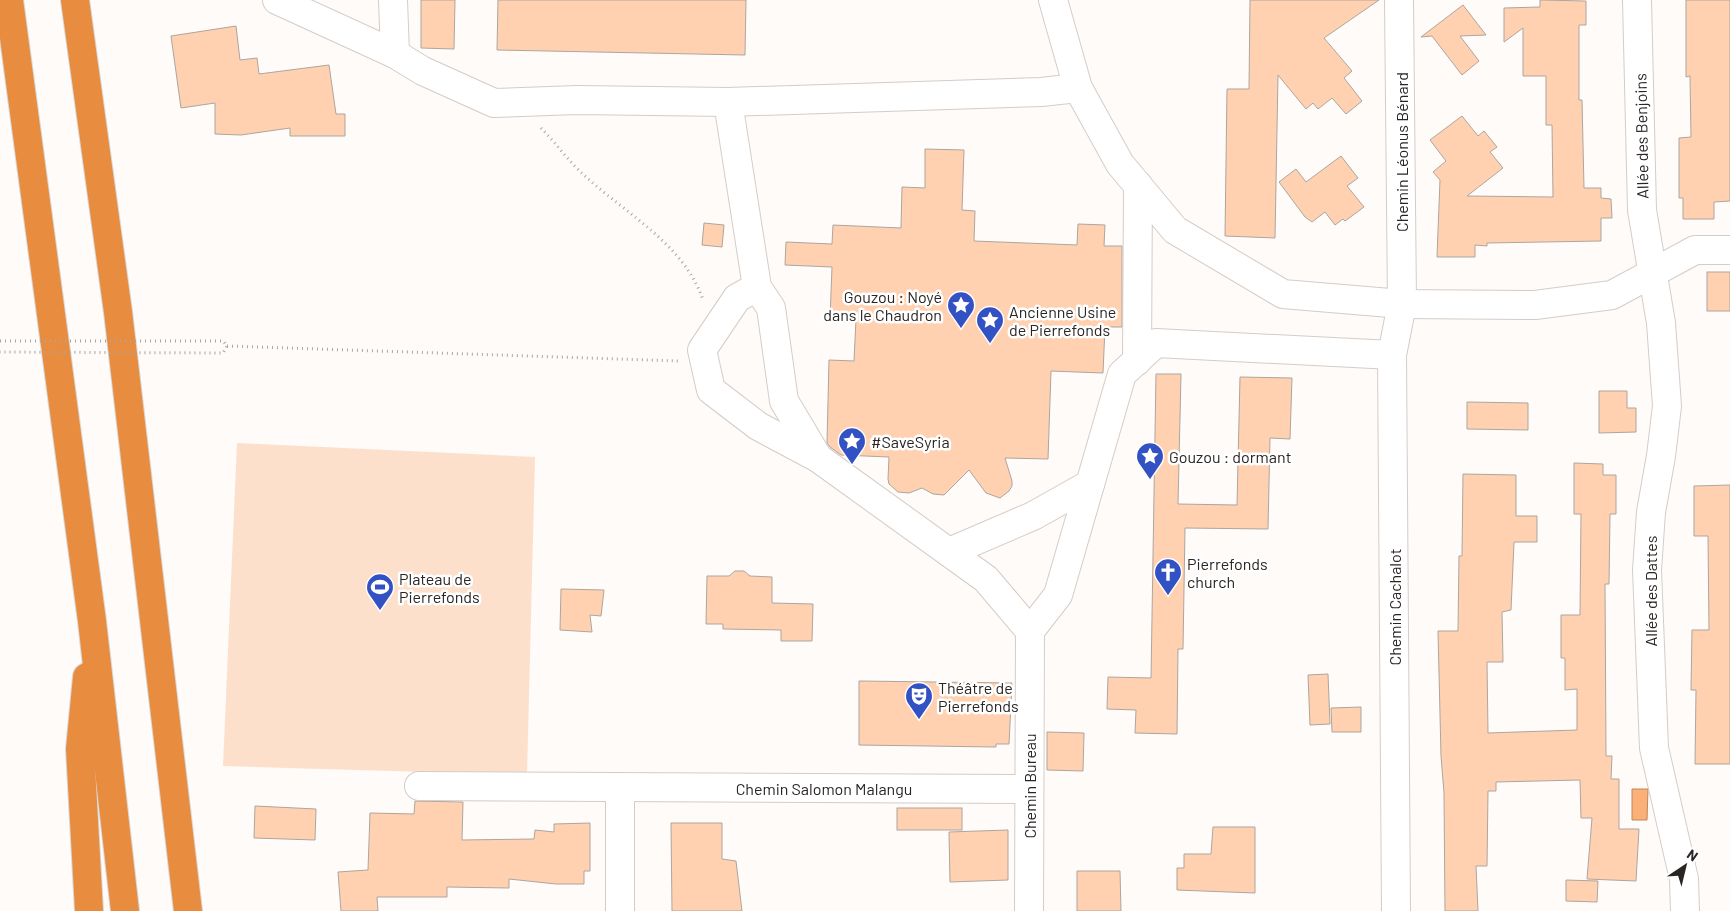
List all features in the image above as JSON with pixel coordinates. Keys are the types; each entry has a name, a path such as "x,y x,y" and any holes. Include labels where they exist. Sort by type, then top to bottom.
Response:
{"highway":[{"path":"9,0 92,621 125,911"},
{"path":"75,0 118,312 188,911"},
{"path":"89,911 80,749 92,621"}],"street":[{"path":"277,0 395,54 423,71 494,103 577,100 728,102 1041,92 1078,88"},
{"path":"393,0 395,54"},
{"path":"1053,0 1078,88 1120,164 1175,230 1283,294 1402,304 1535,305 1612,295 1653,271 1695,250 1730,250"},
{"name":"Chemin Léonus Bénard","path":"1399,0 1402,304"},
{"name":"Allée des Benjoins","path":"1637,0 1642,210 1653,271"},
{"path":"728,102 757,287 770,308 784,401 818,458"},
{"path":"1137,361 1138,185"},
{"name":"Allée des Dattes","path":"1653,271 1661,323 1667,406 1662,456 1651,512 1646,570 1654,748 1684,879 1685,911"},
{"path":"757,287 736,298 702,350 711,390 758,426 818,458 986,579 1030,632 1058,595 1122,374 1156,343 1392,355"},
{"name":"Chemin Cachalot","path":"1396,911 1392,355 1402,304"},
{"path":"949,552 1032,516 1090,484"},
{"name":"Chemin Bureau","path":"1029,911 1030,632"},
{"name":"Chemin Salomon Malangu","path":"419,786 1028,789"},
{"path":"620,787 620,911"}],"path":[{"path":"540,127 583,175 676,253 700,290 713,331"},
{"path":"0,342 223,341 226,346"},
{"path":"226,346 704,362"},
{"path":"0,352 223,352 226,346"}],"shaded area":[{"name":"Plateau de Pierrefonds","path":"237,443 535,457 527,775 223,766"},
{"path":"1632,789 1648,789 1647,820 1632,820"}],"building":[{"path":"421,0 455,0 454,49 421,48"},
{"path":"498,0 746,0 745,55 497,50"},
{"path":"1250,0 1379,0 1324,38 1352,71 1344,78 1362,101 1346,114 1332,98 1318,109 1313,103 1306,109 1278,75 1275,238 1225,236 1227,89 1249,89"},
{"path":"1540,0 1586,1 1586,25 1579,25 1579,100 1582,100 1584,188 1601,188 1601,198 1611,199 1612,218 1601,218 1601,241 1487,243 1487,246 1475,245 1475,257 1437,257 1440,180 1433,172 1446,161 1430,140 1462,116 1478,136 1484,131 1497,147 1490,152 1503,168 1467,196 1553,197 1552,125 1546,125 1546,76 1523,76 1523,28 1504,42 1504,8 1540,7"},
{"path":"1686,0 1730,0 1730,201 1714,202 1714,219 1683,219 1683,198 1679,198 1679,138 1691,137 1690,76 1686,77"},
{"path":"1463,5 1486,35 1460,36 1479,61 1462,75 1432,36 1421,37"},
{"path":"236,26 240,60 257,58 259,74 329,65 336,114 345,114 345,136 290,136 290,128 241,135 215,134 215,103 181,108 171,36"},
{"path":"925,149 964,150 962,210 975,211 974,241 1077,245 1078,224 1105,225 1104,246 1122,246 1122,327 1105,327 1103,373 1051,371 1048,459 1005,458 1012,486 1000,498 986,493 969,470 944,495 933,494 922,488 909,493 898,492 889,484 889,457 841,455 830,447 827,443 829,360 854,361 856,319 830,319 832,267 785,265 786,242 832,244 833,225 901,228 902,187 925,188"},
{"path":"1341,156 1358,178 1347,186 1364,207 1345,221 1343,219 1335,225 1325,212 1312,222 1305,217 1279,182 1296,169 1306,182"},
{"path":"704,223 724,225 722,247 702,245"},
{"path":"1707,272 1730,272 1730,311 1707,311"},
{"path":"1156,374 1181,374 1178,504 1237,505 1240,377 1292,378 1290,439 1270,438 1268,529 1185,528 1183,649 1178,649 1177,734 1135,733 1136,710 1107,709 1108,677 1151,678"},
{"path":"1599,391 1627,391 1627,408 1636,408 1636,432 1599,433"},
{"path":"1467,402 1528,403 1528,430 1467,429"},
{"path":"1574,463 1603,464 1603,475 1616,475 1616,514 1610,514 1609,584 1605,584 1606,756 1612,756 1611,779 1619,779 1619,829 1639,829 1636,881 1587,879 1592,818 1581,818 1580,780 1496,782 1496,791 1488,791 1487,866 1476,866 1478,911 1445,911 1444,793 1441,756 1438,631 1458,631 1459,556 1462,556 1463,474 1516,475 1516,516 1537,516 1537,542 1514,542 1511,610 1502,612 1503,662 1487,662 1488,733 1577,730 1577,689 1565,690 1565,658 1561,658 1561,615 1580,615 1581,514 1574,514"},
{"path":"1730,485 1730,764 1695,764 1696,690 1691,690 1692,630 1709,630 1708,536 1694,536 1694,486"},
{"path":"735,571 744,571 750,576 772,577 772,603 813,604 812,641 781,641 781,630 723,629 723,624 706,624 707,576 729,576"},
{"path":"561,589 604,590 601,616 590,615 592,632 560,630"},
{"path":"1328,674 1330,724 1310,725 1308,675"},
{"path":"859,681 1012,683 1009,744 996,744 996,747 859,745"},
{"path":"1361,707 1361,732 1332,732 1331,708"},
{"path":"1047,732 1084,733 1083,771 1047,770"},
{"path":"415,801 463,802 462,840 534,839 535,830 554,832 554,824 590,823 590,871 584,871 584,884 556,884 509,879 509,888 447,887 447,897 377,897 378,911 341,911 338,872 368,870 370,813 414,814"},
{"path":"255,806 316,809 315,840 254,838"},
{"path":"897,808 962,808 962,830 897,830"},
{"path":"671,823 722,823 722,859 736,861 742,911 672,911"},
{"path":"1213,827 1255,827 1255,893 1177,890 1177,868 1184,868 1184,854 1211,854"},
{"path":"1008,830 1008,880 950,882 949,832"},
{"path":"1077,871 1120,871 1121,911 1077,911"},
{"path":"1566,880 1598,881 1597,902 1566,901"}],"place":[{"name":"Gouzou : Noyé dans le Chaudron","path":"961,329"},
{"name":"Ancienne Usine de Pierrefonds","path":"990,344"},
{"name":"#SaveSyria","path":"852,465"},
{"name":"Gouzou : dormant","path":"1150,480"},
{"name":"Pierrefonds church","path":"1168,596"},
{"name":"Plateau de Pierrefonds","path":"380,611"},
{"name":"Théâtre de Pierrefonds","path":"919,720"}]}
